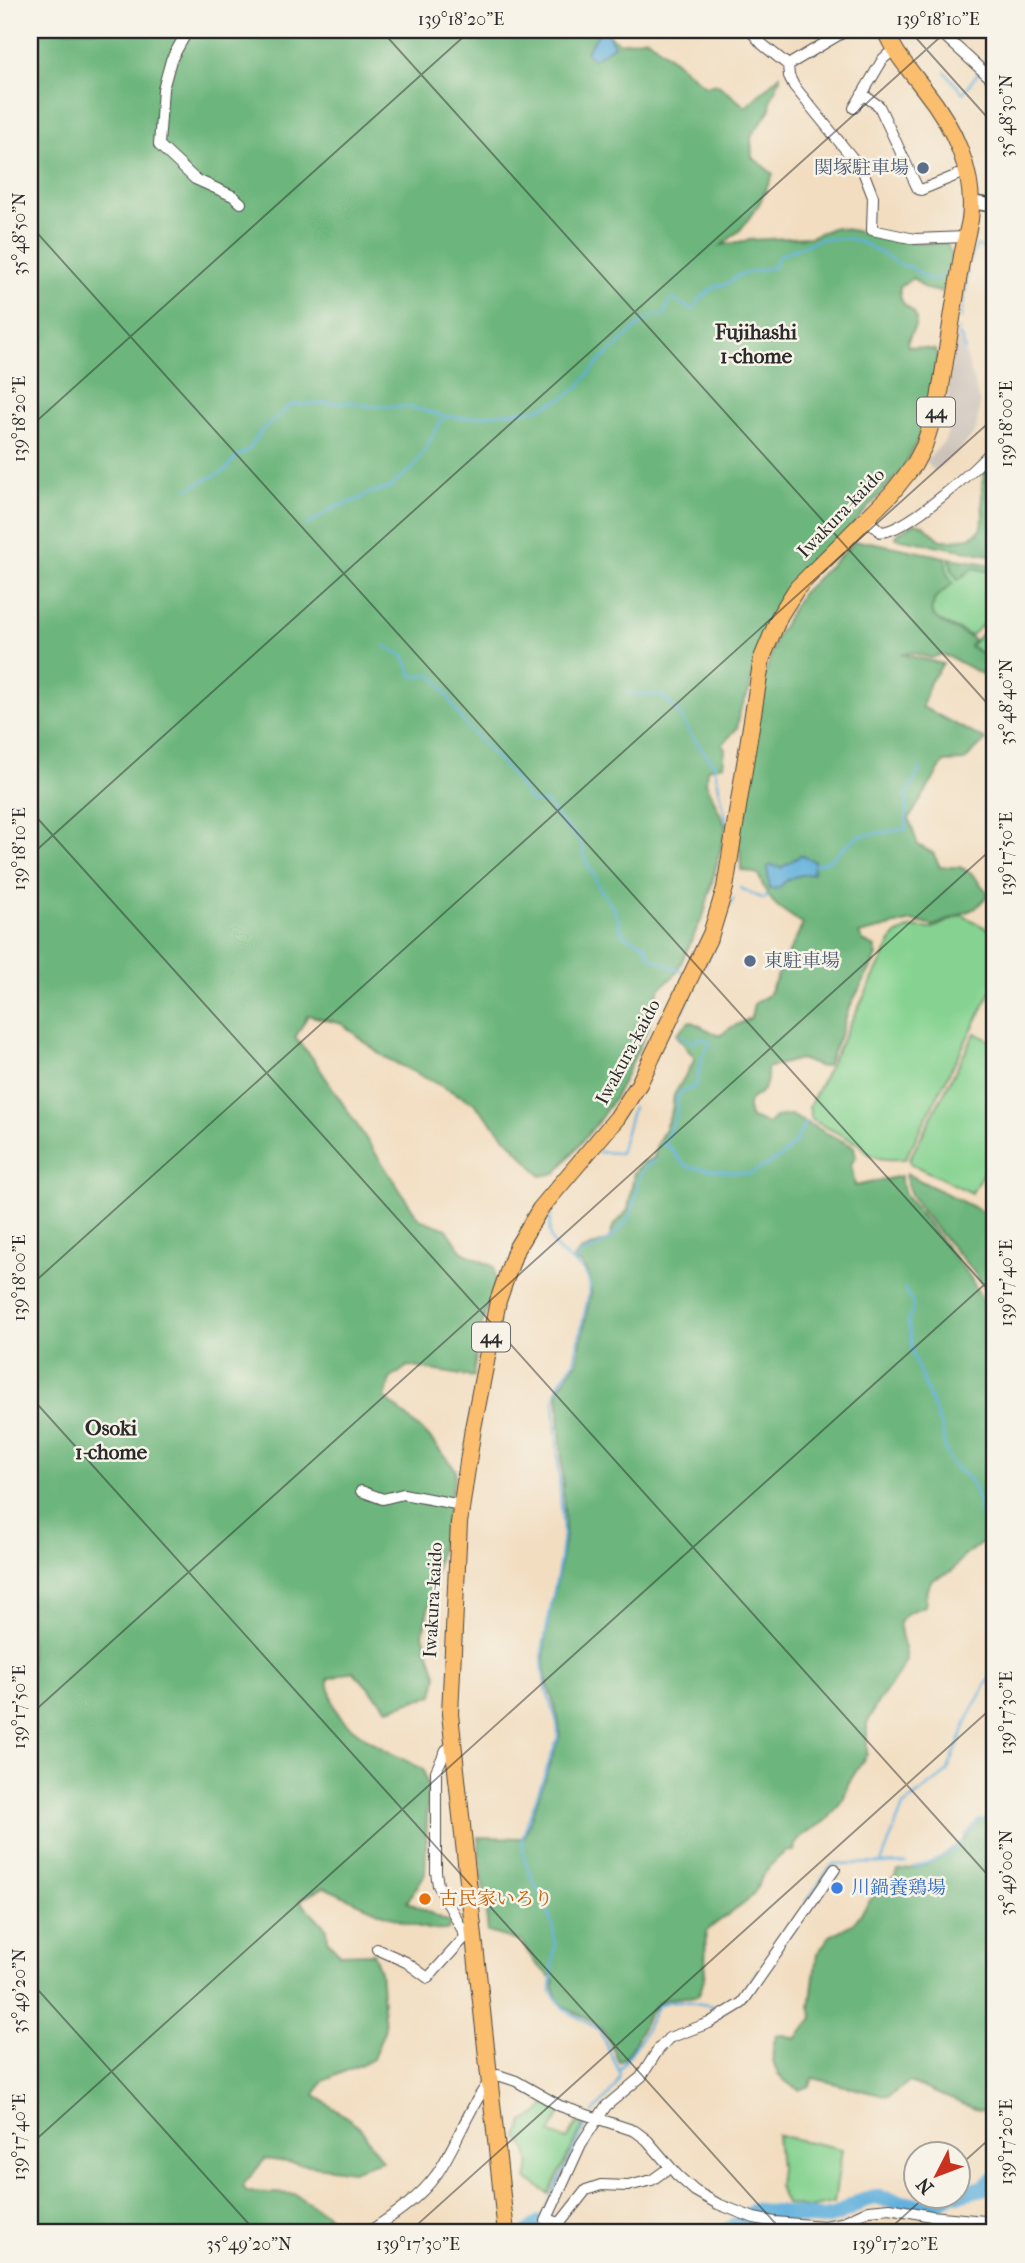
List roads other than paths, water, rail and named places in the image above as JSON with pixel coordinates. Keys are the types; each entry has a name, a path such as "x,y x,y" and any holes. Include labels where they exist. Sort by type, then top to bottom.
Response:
{"main road":[{"name":"Iwakura-kaido","path":"506,2233 471,1937 449,1695 461,1504 496,1308 509,1265 540,1209 617,1118 639,1084 714,925 725,888 757,681 770,636 784,606 797,588 898,486 914,465 933,423 971,202 967,171 940,111 894,49 885,30"}],"street":[{"path":"188,30 171,60 163,89 159,145 195,179 233,196 240,203"},
{"path":"750,30 762,44 788,65 794,86 863,171 873,197 872,230 915,239 966,237"},
{"path":"788,65 847,30"},
{"path":"937,30 948,34 995,82"},
{"path":"854,108 883,59 894,49"},
{"path":"862,94 879,106 919,189 967,171"},
{"path":"971,202 995,206"},
{"path":"867,519 881,532 901,527 979,464 995,447"},
{"path":"361,1491 383,1499 403,1494 461,1504"},
{"path":"377,1949 406,1962 428,1978 471,1937 438,1885 436,1872 436,1771 446,1750 453,1745"},
{"path":"670,2167 652,2180 628,2186 601,2185 586,2190 560,2222 546,2220 594,2117 641,2077 669,2038 709,2023 743,2002 835,1869"},
{"path":"367,2233 407,2205 435,2177 454,2148 481,2094 496,2076 525,2085 560,2106 641,2135 695,2191 754,2218 824,2226 841,2223 869,2210 890,2208 931,2217 995,2222"}],"water":[{"path":"601,30 606,30 614,46 593,59 586,52"},
{"path":"801,855 814,861 813,873 791,878 779,888 770,889 767,868 771,865 781,868"}],"waterway":[{"path":"624,31 628,30"},
{"path":"945,72 963,93 978,73"},
{"path":"187,489 226,470 236,457 249,450 261,431 291,405 352,402 369,406 409,407 462,418 537,409 562,399 577,388 600,361 643,322 653,316 664,315 669,301 676,300 694,309 698,301 714,287 727,284 741,274 774,267 779,255 821,239 848,238 867,245 901,265 911,267 927,279 937,279 953,271"},
{"path":"970,262 977,245 995,255"},
{"path":"961,318 968,271"},
{"path":"959,330 958,335 962,338 965,350"},
{"path":"307,525 333,508 392,487 414,468 444,416"},
{"path":"385,646 404,656 412,675 418,677 431,674 464,723 510,773 531,802 546,802 580,840 589,869 594,873 597,884 615,911 623,935 646,945 651,957 684,973"},
{"path":"626,693 663,696 679,713 690,734 714,764 727,824"},
{"path":"814,865 829,860 858,836 906,829 907,793 921,768"},
{"path":"740,888 764,899 768,895"},
{"path":"725,915 734,898"},
{"path":"705,964 713,947"},
{"path":"683,1011 694,988"},
{"path":"663,1146 677,1112 678,1094 696,1086 702,1057 711,1043 700,1037 694,1043 680,1036"},
{"path":"598,1152 620,1153 633,1107"},
{"path":"664,1144 688,1167 750,1174 781,1157 795,1143 805,1123"},
{"path":"574,1262 582,1254 607,1241 625,1223 633,1206 641,1174 655,1160"},
{"path":"555,1203 551,1213 550,1236 560,1253 588,1277 590,1287 574,1362 559,1383 554,1402 563,1533 542,1657 558,1737 523,1835 522,1847 528,1869 548,1911 554,1931 551,1992 566,2010 599,2030 620,2073 613,2090 593,2114"},
{"path":"905,1288 913,1305 908,1320 913,1355 941,1427 951,1463 971,1481 976,1493 990,1547"},
{"path":"805,1904 834,1864 881,1863 903,1806 947,1772 972,1709 990,1678 991,1661 995,1653"},
{"path":"965,1835 979,1820 995,1817"},
{"path":"914,1867 939,1858 961,1842"},
{"path":"879,1864 906,1863"},
{"path":"619,2070 641,2039 657,2006 677,2001 717,2006 732,2004 744,1993 759,1970"},
{"path":"539,2223 589,2119"},
{"path":"972,2191 983,2188 995,2179"},
{"path":"726,2233 754,2211 823,2218 837,2215 863,2200 875,2197 902,2203"},
{"path":"528,2233 539,2223 562,2233"},
{"path":"636,2233 649,2230 662,2233"}],"place":[{"name":"関塚駐車場","path":"923,168"},
{"name":"東駐車場","path":"750,961"},
{"name":"川鍋養鶏場","path":"837,1888"},
{"name":"古民家いろり","path":"425,1899"}],"district":[{"name":"Fujihashi 1-chome","path":"756,344"},
{"name":"Osoki 1-chome","path":"111,1440"}]}
